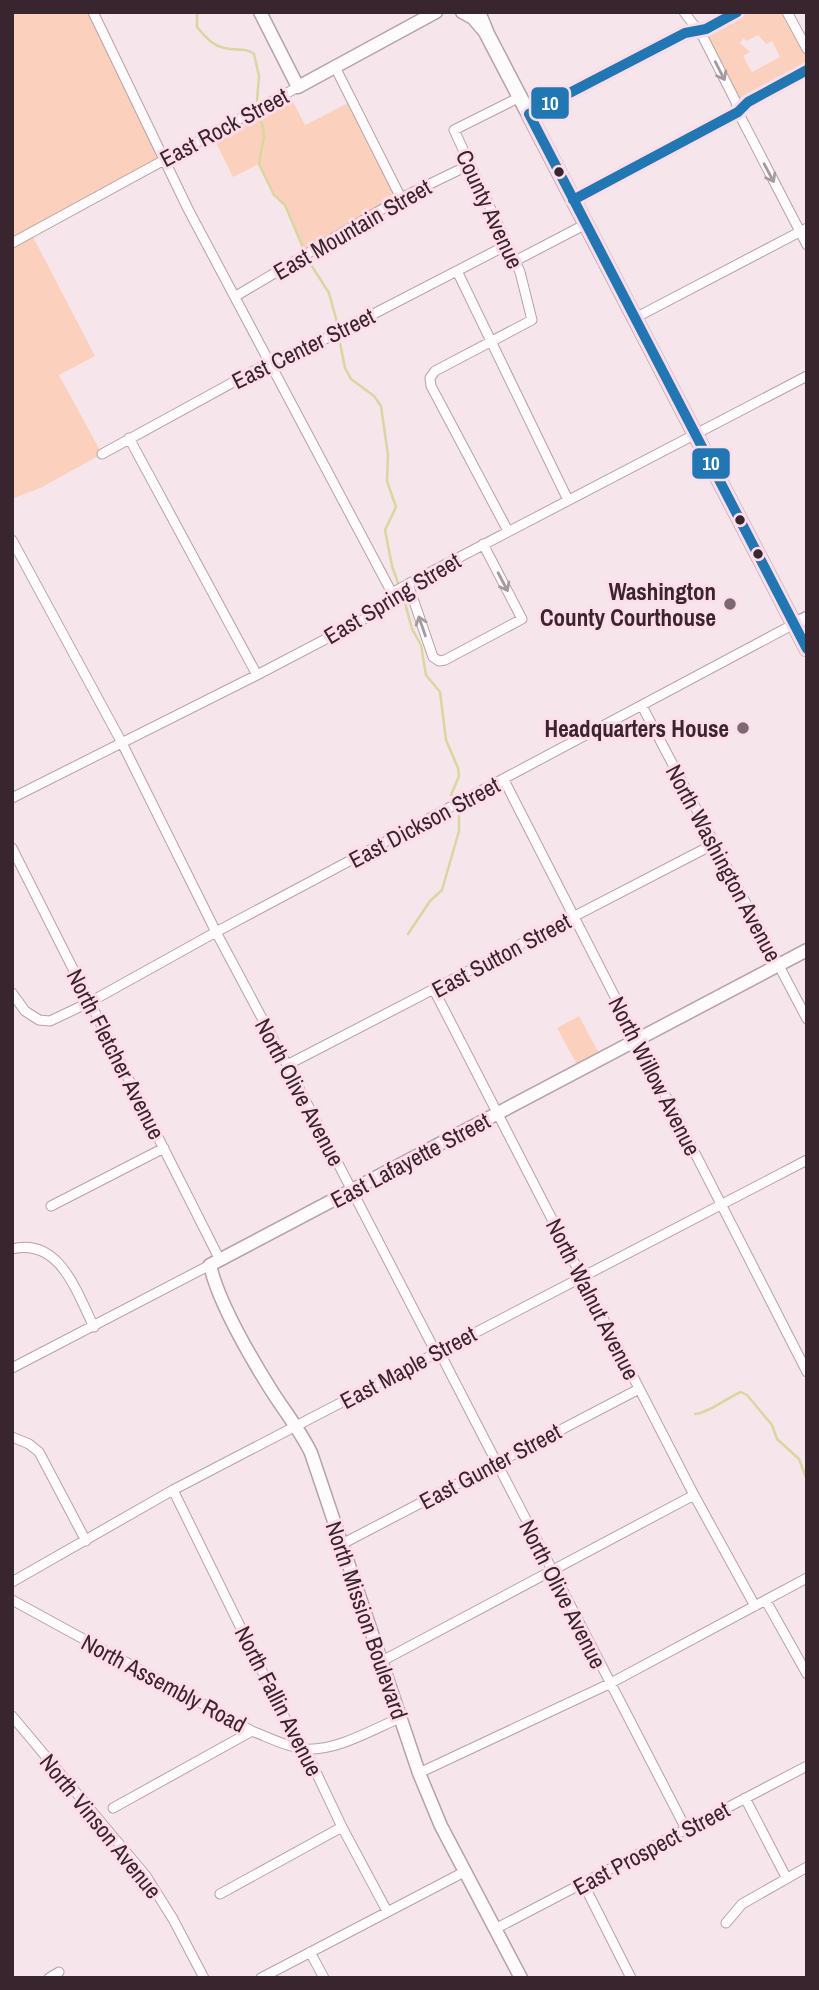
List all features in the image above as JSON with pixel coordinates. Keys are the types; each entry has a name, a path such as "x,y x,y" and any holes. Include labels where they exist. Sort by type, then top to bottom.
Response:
{"main road":[{"path":"260,12 298,87"},
{"name":"East Rock Street","path":"298,87 436,12"},
{"path":"462,12 473,18 487,34"},
{"path":"476,12 696,433 800,621 807,649"},
{"path":"529,114 685,33 706,29 737,12"},
{"path":"285,61 301,75 320,75"},
{"path":"573,200 738,112 748,102 807,70"},
{"name":"East Lafayette Street","path":"215,1262 807,950"},
{"name":"North Mission Boulevard","path":"215,1262 220,1294 255,1363 311,1453 419,1773 464,1872 521,1978"}],"street":[{"path":"93,12 188,209 391,593"},
{"path":"684,12 698,31 736,102 738,112 803,230 807,245"},
{"path":"787,12 807,49"},
{"path":"335,67 401,198"},
{"name":"East Rock Street","path":"12,243 298,87"},
{"name":"County Avenue","path":"491,341 532,320 516,261 454,130 520,97"},
{"name":"East Mountain Street","path":"236,296 401,198 469,164"},
{"path":"516,261 586,225"},
{"path":"635,317 803,230"},
{"name":"East Center Street","path":"102,454 270,362 325,338 507,245"},
{"path":"457,271 568,500"},
{"path":"491,341 435,371 430,378 431,386 508,531"},
{"name":"East Spring Street","path":"12,798 257,676 383,609 390,601 391,593 807,376"},
{"path":"129,438 257,676"},
{"name":"North Olive Avenue","path":"12,540 122,743 216,932 686,1829"},
{"path":"408,584 433,657 439,661 522,619 483,544"},
{"name":"East Dickson Street","path":"12,993 25,1011 39,1020 50,1021 800,621"},
{"name":"North Washington Avenue","path":"642,706 807,1019"},
{"name":"North Willow Avenue","path":"504,780 720,1204 804,1360 807,1372"},
{"name":"East Sutton Street","path":"287,1065 714,844"},
{"name":"North Fletcher Avenue","path":"12,848 164,1149 215,1262"},
{"name":"North Walnut Avenue","path":"434,990 694,1495 755,1606"},
{"path":"51,1206 164,1149"},
{"name":"East Maple Street","path":"12,1582 173,1490 807,1160"},
{"path":"12,1249 33,1247 49,1253 62,1266 94,1326"},
{"name":"East Lafayette Street","path":"12,1368 215,1262"},
{"name":"East Gunter Street","path":"342,1544 639,1389"},
{"path":"12,1437 29,1444 39,1452 86,1541"},
{"name":"North Fallin Avenue","path":"173,1490 293,1734 304,1749 387,1911"},
{"path":"382,1661 694,1495"},
{"path":"419,1773 609,1684 807,1578"},
{"name":"North Assembly Road","path":"12,1600 252,1731 286,1744 304,1749 336,1744 400,1718"},
{"path":"766,1601 807,1674"},
{"name":"North Vinson Avenue","path":"12,1716 146,1876 173,1919 204,1978"},
{"path":"113,1808 252,1731"},
{"name":"East Prospect Street","path":"495,1929 807,1766"},
{"path":"745,1798 786,1877"},
{"path":"220,1894 342,1826"},
{"path":"726,1923 742,1904 807,1867"},
{"path":"261,1978 464,1872"},
{"path":"583,1883 631,1978"},
{"path":"310,1952 324,1978"},
{"path":"48,1978 59,1972"}],"shaded area":[{"path":"12,12 93,12 165,158 31,233 95,356 59,375 102,454 42,487 12,499"},
{"path":"737,12 787,12 807,49 807,70 738,112 703,37","holes":["758,35 766,44 772,41 780,57 752,72 743,56 750,52 740,43 744,38 746,41"]},
{"path":"288,92 305,125 352,101 401,198 306,255 285,205 274,195 259,164 233,177 211,133"},
{"path":"579,1016 602,1059 580,1070 557,1028"}],"waterway":[{"path":"197,12 197,27 213,43 254,54 259,76 257,101"},
{"path":"257,113 264,134 259,164 274,195 285,205 304,250"},
{"path":"308,260 329,293 338,326"},
{"path":"339,338 345,368 351,379 374,396 381,406 388,455 387,481 396,507 385,530 398,583"},
{"path":"403,595 412,629 421,645 426,675 440,692 446,740 459,776 451,795"},
{"path":"408,934 430,901 442,890 459,831 459,816"},
{"path":"695,1414 741,1392 747,1395 772,1425 777,1439 799,1459 807,1480"}],"transit line":[{"name":"10","path":"737,12 706,29 685,33 529,114 807,649"},
{"name":"10","path":"573,200 738,112 748,102 807,70"}],"place":[{"name":"Washington County Courthouse","path":"730,604"},
{"name":"Headquarters House","path":"743,728"}]}
